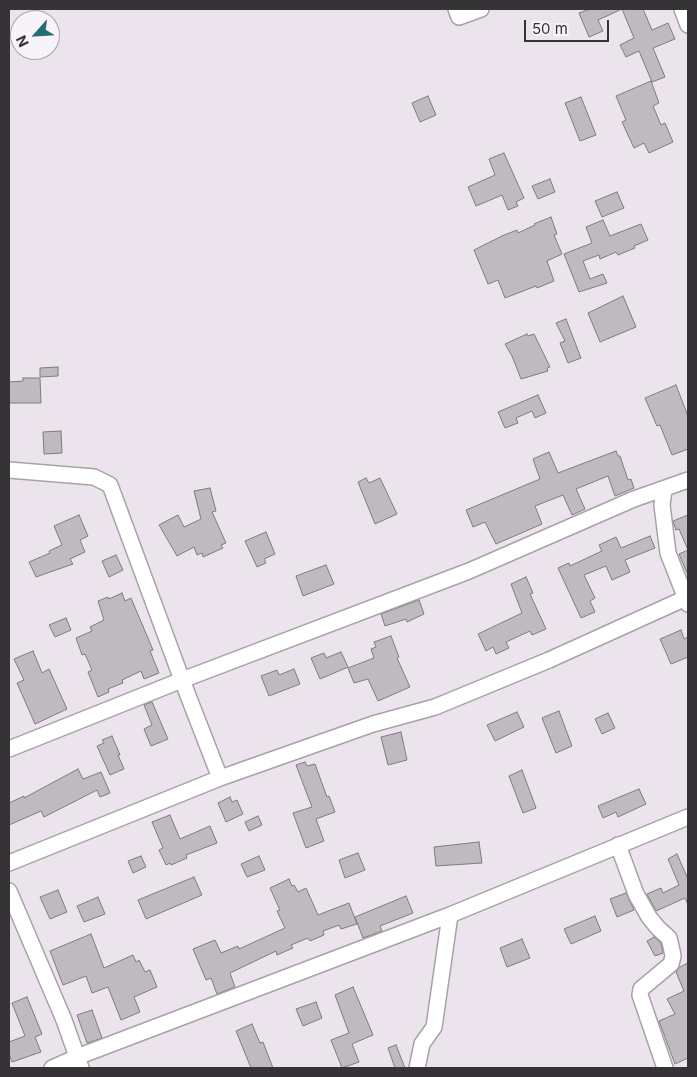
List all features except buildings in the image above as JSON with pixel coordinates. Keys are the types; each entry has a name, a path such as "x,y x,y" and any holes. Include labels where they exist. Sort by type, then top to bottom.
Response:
{"street":[{"path":"456,9 459,17 481,9"},
{"path":"682,9 688,25"},
{"path":"9,470 94,477 110,485 220,778"},
{"path":"9,749 182,680 469,571 634,499 688,480"},
{"path":"9,863 220,778 373,724 435,707 687,600 668,553 662,506 664,490"},
{"path":"52,1068 79,1063 450,915 688,817"},
{"path":"618,845 636,894 649,917 668,938 671,946 671,964 641,989 640,995 665,1068"},
{"path":"9,891 64,1020 79,1063"},
{"path":"417,1068 422,1044 434,1027 450,915"}]}
